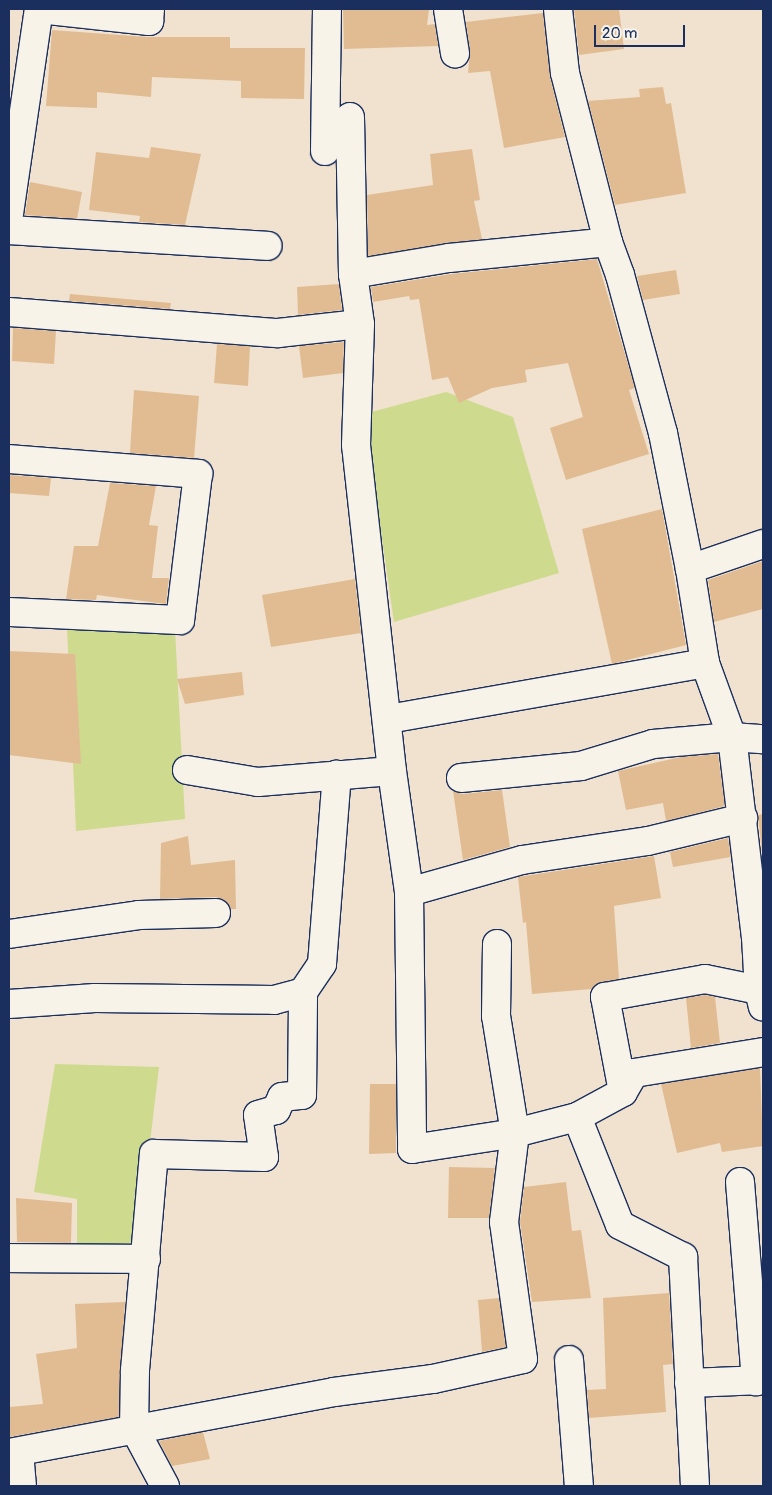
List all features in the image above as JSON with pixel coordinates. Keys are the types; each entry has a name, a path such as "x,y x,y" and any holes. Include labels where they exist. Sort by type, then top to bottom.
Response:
{"street":[{"path":"9,214 39,9 149,21 150,9"},
{"path":"326,151 327,9"},
{"path":"448,9 455,54"},
{"path":"558,9 565,73 608,242 620,275 663,433 690,569 705,663 732,736 743,818 761,998 705,980 605,996 623,1092"},
{"path":"350,117 354,274 360,324 356,445 372,600 408,892 412,1150 515,1133 576,1117 623,1092 634,1073 763,1052"},
{"path":"9,230 268,246"},
{"path":"354,274 449,258 608,242"},
{"path":"9,312 278,334 360,324"},
{"path":"9,459 198,474 180,620 9,612"},
{"path":"690,569 763,544"},
{"path":"388,719 705,663"},
{"path":"460,778 581,766 653,744 732,736 763,739"},
{"path":"187,770 258,782 392,771"},
{"path":"164,1486 134,1428 135,1370 154,1154 264,1157 258,1115 276,1110 282,1097 302,1095 303,992 322,964 337,775"},
{"path":"408,892 522,860 648,841 743,818"},
{"path":"9,934 139,916 216,913"},
{"path":"22,1486 14,1452 334,1392 433,1379 523,1359 504,1222 515,1133 496,1016 497,944"},
{"path":"9,1004 95,998 274,1000 303,992"},
{"path":"576,1117 620,1225 683,1257 696,1486"},
{"path":"689,1384 759,1380 740,1182"},
{"path":"9,1258 146,1259"},
{"path":"569,1360 579,1486"}],"green space":[{"path":"446,392 513,417 559,573 394,622 364,414"},
{"path":"67,627 175,630 185,819 76,831"},
{"path":"55,1064 159,1067 138,1243 77,1248 77,1199 34,1192"}],"building":[{"path":"343,9 429,9 427,25 435,24 438,46 344,49"},
{"path":"574,9 619,9 624,49 579,55"},
{"path":"543,13 550,77 565,137 504,148 490,71 468,73 470,51 466,22"},
{"path":"52,30 147,37 230,37 230,48 305,48 304,99 241,98 241,81 152,77 151,97 97,92 97,108 46,106"},
{"path":"663,87 666,104 671,103 686,193 615,205 588,101 640,97 639,89"},
{"path":"151,147 201,154 185,225 139,222 140,216 89,210 96,152 149,158"},
{"path":"472,149 480,200 474,201 482,239 368,256 367,195 433,185 430,154"},
{"path":"30,182 82,192 77,219 25,215"},
{"path":"597,259 635,388 629,390 649,454 566,480 550,428 583,417 568,363 525,370 527,382 492,388 459,403 448,377 432,380 419,299 410,300 409,296 373,302 371,287 451,274"},
{"path":"676,270 680,294 643,300 637,276"},
{"path":"339,284 342,310 298,315 297,287"},
{"path":"70,294 171,303 170,309 69,301"},
{"path":"13,328 56,331 54,364 12,361"},
{"path":"344,342 343,373 303,378 299,346"},
{"path":"217,344 250,346 248,386 214,383"},
{"path":"134,390 199,396 194,458 130,453"},
{"path":"9,475 51,478 49,496 9,493"},
{"path":"110,483 156,486 149,525 158,526 152,578 169,578 166,604 97,595 96,600 66,599 74,546 98,546"},
{"path":"662,509 686,645 612,664 582,529"},
{"path":"763,561 763,609 714,622 708,580"},
{"path":"355,579 361,633 271,647 262,595"},
{"path":"9,651 75,654 81,764 9,755"},
{"path":"242,672 244,695 185,704 177,679"},
{"path":"718,754 725,806 666,821 663,803 626,810 618,771 681,757"},
{"path":"502,790 510,847 463,860 453,791 463,794"},
{"path":"763,814 763,852 762,853 758,815"},
{"path":"188,836 191,865 235,860 236,909 231,909 224,900 216,897 160,899 161,843"},
{"path":"728,838 731,857 673,867 670,852"},
{"path":"654,856 661,898 614,906 619,979 602,982 592,989 532,994 526,922 523,923 518,877"},
{"path":"705,995 715,997 720,1043 691,1048 686,998"},
{"path":"760,1068 763,1146 722,1152 720,1143 677,1153 661,1084"},
{"path":"370,1084 396,1084 396,1153 369,1154"},
{"path":"449,1167 495,1168 489,1218 448,1218"},
{"path":"566,1182 572,1231 581,1230 591,1298 532,1302 520,1222 524,1187"},
{"path":"16,1198 72,1203 71,1243 17,1242"},
{"path":"669,1293 673,1364 663,1365 666,1412 589,1418 587,1390 606,1389 603,1298"},
{"path":"499,1298 506,1347 482,1352 478,1300"},
{"path":"125,1302 119,1417 9,1437 9,1407 43,1404 36,1354 77,1348 75,1304"},
{"path":"203,1432 210,1459 172,1466 159,1441"}]}
